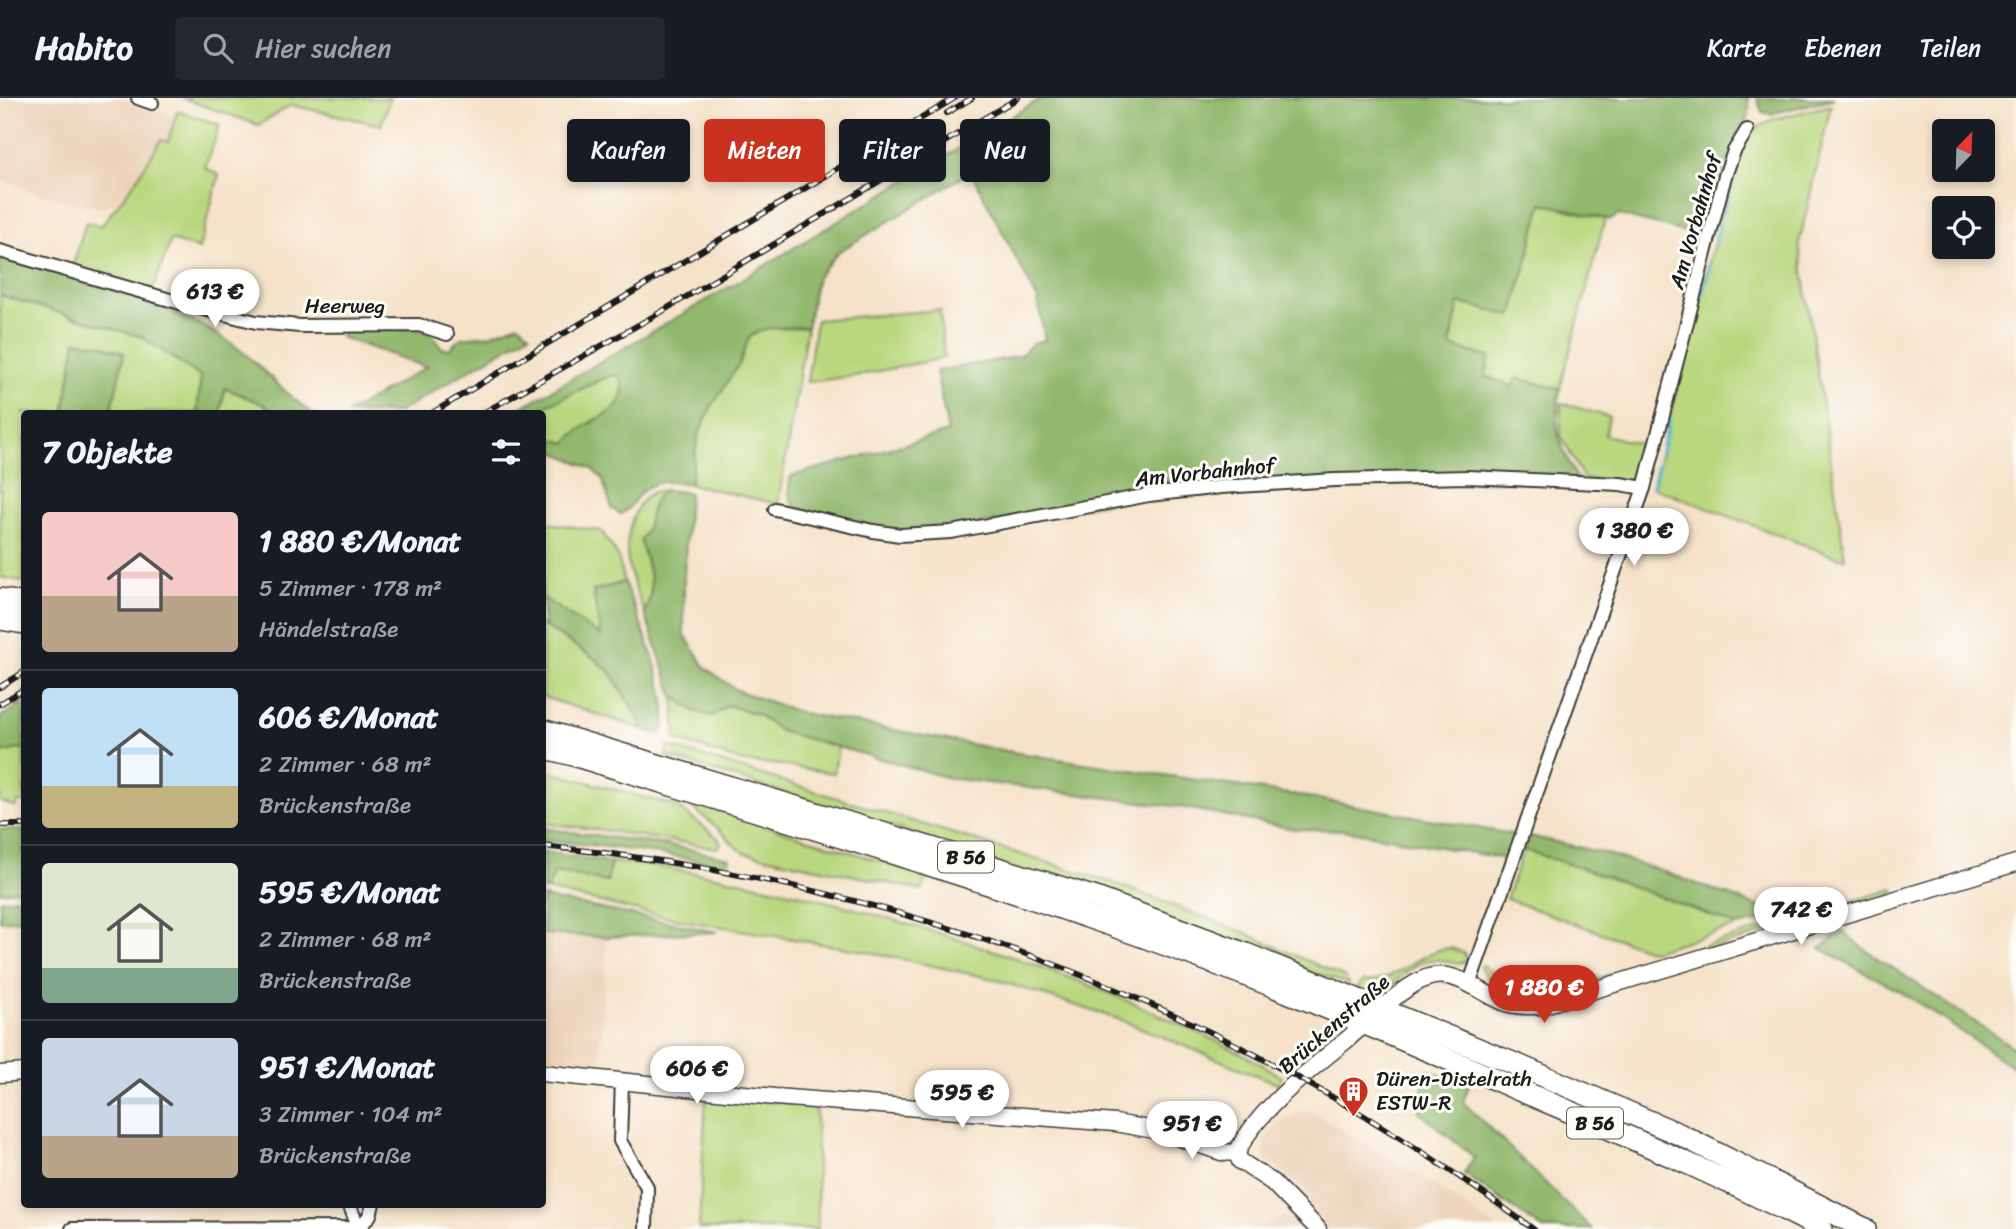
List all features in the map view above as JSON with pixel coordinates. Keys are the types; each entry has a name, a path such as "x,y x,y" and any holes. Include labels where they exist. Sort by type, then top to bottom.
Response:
{"main road":[{"path":"0,599 21,603"},
{"path":"0,619 21,622"},
{"name":"B 56","path":"546,731 1096,898 1246,954 1681,1135 1865,1229"},
{"name":"B 56","path":"546,748 1001,888 1102,922 1365,1023 1591,1121 1822,1229"}],"street":[{"path":"138,98 152,103"},
{"name":"Am Vorbahnhof","path":"1469,985 1644,488 1725,176 1734,151 1747,130"},
{"name":"Heerweg","path":"0,251 256,322 300,326 419,325 447,334"},
{"name":"Am Vorbahnhof","path":"775,509 873,531 919,535 951,532 1149,495 1221,487 1335,480 1468,477 1620,484 1644,488"},
{"name":"Brückenstraße","path":"1237,1153 1243,1140 1269,1109 1320,1061 1413,984 1433,976 1449,976 1508,1003 1541,1006 1558,1003 2016,863"},
{"path":"0,1074 21,1072"},
{"path":"546,1073 775,1097 1115,1123 1160,1131 1221,1152 1237,1153 1240,1161 1272,1182 1318,1229"},
{"path":"622,1080 620,1141 647,1187 646,1229"},
{"path":"351,1208 359,1228"},
{"path":"72,1229 359,1228 370,1215 372,1208"}],"shaded area":[{"path":"6,98 119,98 175,117 168,142 119,201 101,208 63,201 0,180 0,107"},
{"path":"546,934 607,937 599,1070 546,1065"},
{"path":"1306,1109 1428,1181 1498,1229 1256,1229 1287,1214 1309,1194 1267,1160 1263,1151 1264,1141 1283,1121"}],"green space":[{"path":"182,98 390,98 381,125 291,105 258,125"},
{"path":"1042,98 1749,98 1749,116 1737,134 1706,230 1697,235 1619,215 1610,220 1542,203 1512,316 1459,303 1450,346 1489,357 1486,377 1513,387 1516,378 1560,389 1557,417 1559,437 1578,481 1221,484 950,529 900,532 796,508 789,493 791,476 948,432 936,371 1020,356 1033,343 1045,340 1038,300 976,182 1050,182 1050,119 1007,119"},
{"path":"1757,98 1835,98 1770,114 1762,112"},
{"path":"1831,105 1799,243 1845,558 1652,487 1729,183 1744,142 1755,129 1774,119"},
{"path":"177,111 220,125 205,168 219,175 199,249 171,240 152,292 72,269 86,222 101,226 135,182 161,140 168,142"},
{"path":"960,148 960,179 838,252 817,277 807,327 758,331 749,338 739,364 710,409 698,436 690,484 654,484 642,491 621,514 612,509 602,478 591,468 546,448 546,436 567,443 574,434 614,408 623,390 620,376 609,376 536,410 517,410 903,182 946,182 946,156"},
{"path":"1542,203 1605,219 1560,389 1516,378 1514,387 1486,376 1489,357 1450,346 1459,302 1512,316"},
{"path":"0,257 119,291 177,313 231,343 308,410 270,410 265,405 225,388 221,410 197,410 201,377 142,337 0,295"},
{"path":"0,295 142,337 201,377 197,410 112,410 124,353 76,341 64,410 21,410 21,581 0,577"},
{"path":"940,310 944,358 855,376 807,382 816,320"},
{"path":"519,324 530,334 402,410 353,410 426,367 340,337 343,329 418,328 433,336 442,348 449,349 461,338 489,335"},
{"path":"807,327 778,504 690,484 698,436 710,409 739,364 749,338 758,331"},
{"path":"76,341 102,345 124,353 112,410 64,410"},
{"path":"609,376 620,376 623,385 620,402 610,414 593,420 567,444 546,438 546,410 534,410"},
{"path":"225,388 265,405 270,410 221,410"},
{"path":"1561,403 1609,417 1605,435 1648,446 1639,478 1635,481 1584,479 1561,436"},
{"path":"665,490 655,506 647,532 651,593 644,612 628,562 628,538 641,502 651,493"},
{"path":"665,490 689,493 684,634 705,667 736,690 802,713 1018,753 1296,795 1517,835 1507,859 1344,830 1294,829 1181,807 949,778 780,731 759,715 728,705 712,716 695,711 674,697 644,612 651,585 640,540 647,528 655,501"},
{"path":"546,523 601,531 618,556 624,582 593,591 601,637 546,600"},
{"path":"624,582 660,681 665,719 662,732 657,734 645,730 611,673 595,659 546,627 546,600 601,636 593,591"},
{"path":"546,628 595,659 611,673 645,730 546,698"},
{"path":"674,697 695,711 712,716 728,705 759,715 780,731 838,747 834,773 744,762 676,740"},
{"path":"21,705 21,749 0,753 0,717"},
{"path":"668,746 1114,883 1243,932 1346,978 1348,984 875,821 666,756"},
{"path":"21,749 21,802 17,802 16,807 0,802 0,753"},
{"path":"546,771 676,806 721,843 717,848 546,823"},
{"path":"683,800 928,876 922,890 746,853"},
{"path":"0,829 21,830 21,889 0,892"},
{"path":"546,829 668,845 730,858 727,866 589,845 546,841"},
{"path":"1530,836 1607,854 1662,871 1784,916 1738,926 1591,871 1524,850"},
{"path":"1524,850 1591,871 1738,926 1652,951 1506,899"},
{"path":"546,852 611,862 607,882 555,872 547,890"},
{"path":"611,862 758,884 969,942 1132,1003 1224,1045 1282,1077 1278,1084 1121,1020 994,979 869,952 665,917 547,890 555,872 607,882"},
{"path":"1893,889 1895,891 1891,895 1546,998 1528,996 1499,986 1484,974 1480,966 1483,965 1513,988 1531,993 1550,993"},
{"path":"21,897 21,919 0,921 0,900"},
{"path":"546,898 717,932 607,937 546,934"},
{"path":"1843,931 1861,947 2016,1049 2016,1069 1910,997 1820,948"},
{"path":"1451,948 1464,953 1468,961 1423,962 1379,993 1356,988 1364,981 1376,981 1397,972 1428,954"},
{"path":"1426,1070 1469,1086 1463,1102 1592,1229 1543,1229 1464,1174 1474,1157 1419,1112"},
{"path":"706,1094 816,1106 818,1229 699,1229"}],"waterway":[{"path":"1723,213 1743,148"},
{"path":"1715,244 1720,224"},
{"path":"1701,300 1710,266"},
{"path":"1692,332 1698,310"},
{"path":"1686,356 1688,347"},
{"path":"1661,453 1670,416"},
{"path":"1653,486 1659,461"}],"railway":[{"path":"437,410 955,98"},
{"path":"947,113 972,98"},
{"path":"488,410 661,312 1018,98"},
{"path":"0,687 21,674"},
{"path":"0,704 21,691"},
{"path":"0,825 21,825"},
{"path":"546,847 678,864 811,890 939,925 1064,968 1186,1021 1305,1081 1420,1151 1533,1229"}],"place":[{"name":"Düren-Distelrath ESTW-R","path":"1353,1118"}]}
